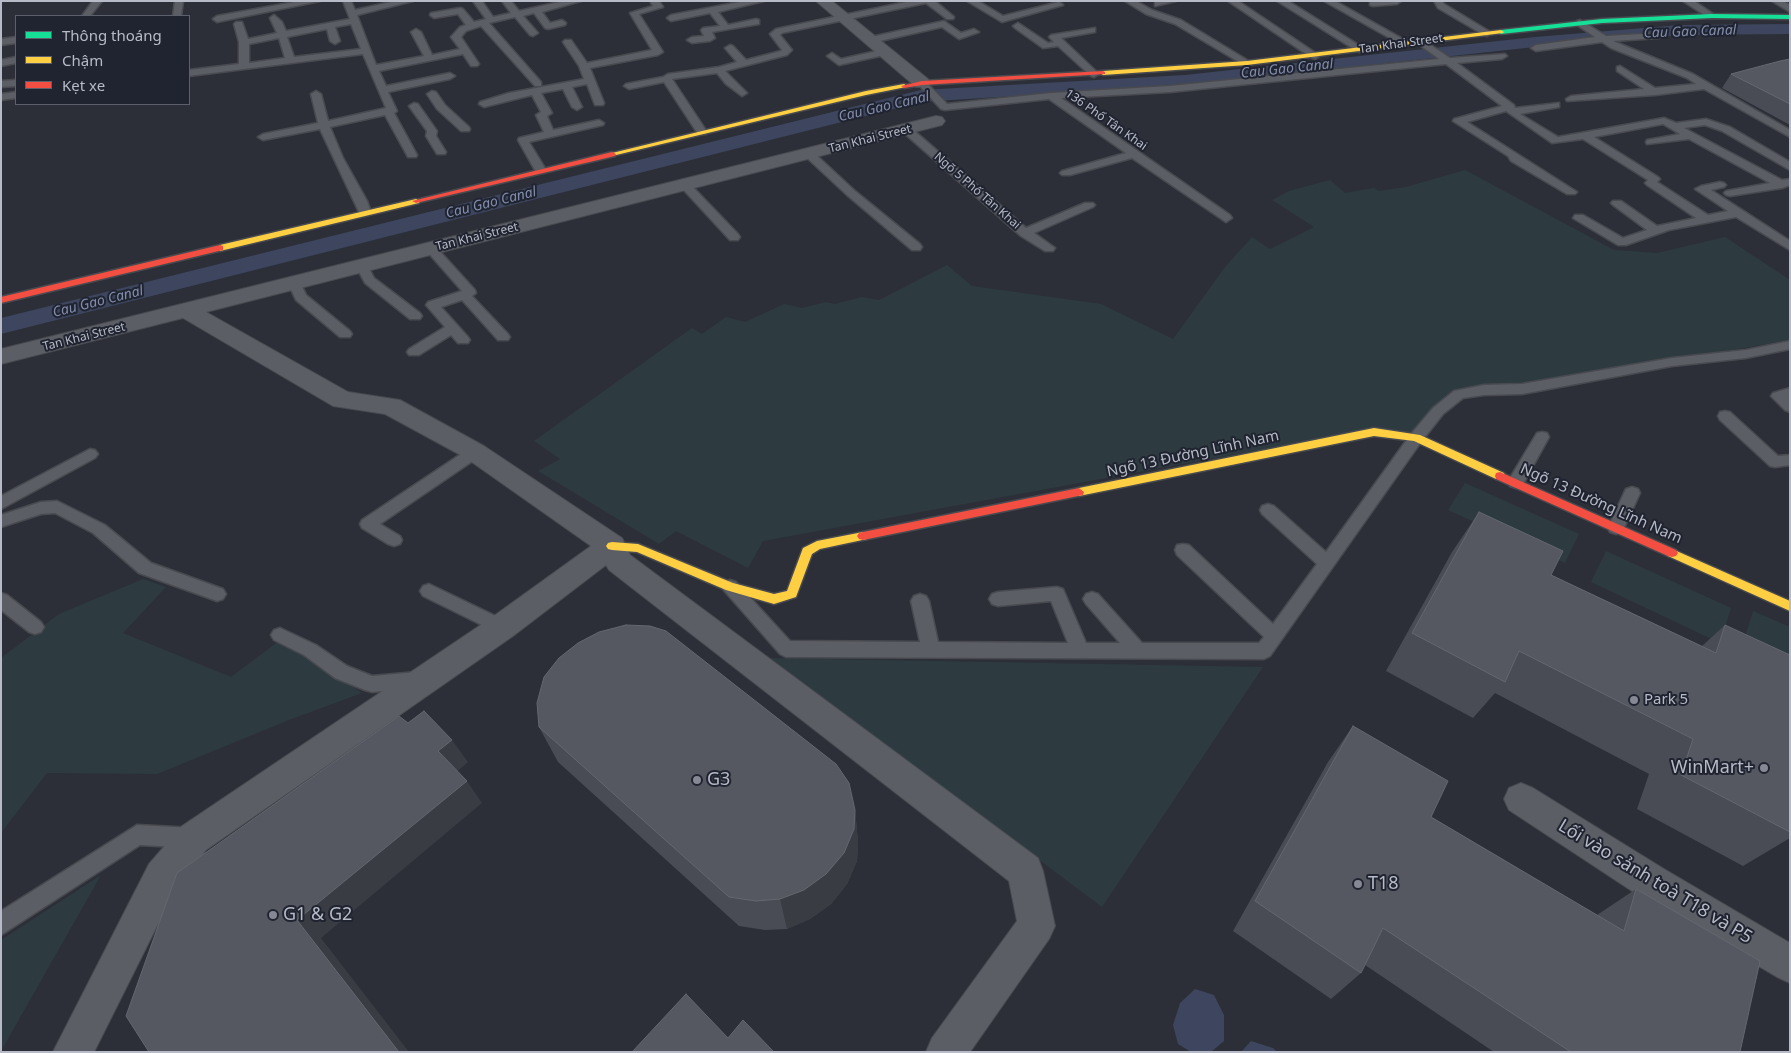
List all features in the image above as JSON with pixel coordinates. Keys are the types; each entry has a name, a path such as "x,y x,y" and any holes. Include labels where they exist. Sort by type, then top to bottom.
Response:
{"street":[{"path":"823,1 925,86"},
{"name":"Tan Khai Street","path":"1,300 866,93 925,86 1247,63 1315,56 1405,43 1424,44 1487,33 1712,16 1790,17"},
{"name":"Tan Khai Street","path":"1,357 908,130 941,110"},
{"path":"187,311 342,400 391,406 475,452 612,546 619,562 626,569 1025,871 1036,926 946,1052"},
{"name":"Ngõ 13 Đường Lĩnh Nam","path":"612,546 638,548 730,587 774,598 783,598 792,594 807,551 817,545 1374,432 1416,438 1790,606"},
{"path":"73,1052 162,877 194,838 502,627 612,546"},
{"name":"Lối vào sảnh toà T18 và P5","path":"1521,799 1651,882 1790,964"}],"lane":[{"path":"87,15 98,1"},
{"path":"177,15 179,1"},
{"path":"217,19 316,1"},
{"path":"347,1 383,90 400,109 432,131 431,136 441,152"},
{"path":"244,42 330,25 409,1"},
{"path":"477,1 487,21 537,87 547,113 541,115 550,134"},
{"path":"506,1 533,33"},
{"path":"474,64 456,35 472,25 536,10 549,4 577,1"},
{"path":"670,18 709,6 747,4 759,1"},
{"path":"629,86 667,79 670,76 719,70 787,51 775,34 779,31 925,1"},
{"path":"929,1 950,17"},
{"path":"973,3 986,1"},
{"path":"1129,1 1148,12 1178,22 1247,63"},
{"path":"1155,3 1172,1"},
{"path":"1234,2 1251,1"},
{"path":"1281,1 1360,49"},
{"path":"1328,1 1405,43"},
{"path":"1373,3 1397,1"},
{"path":"1438,1 1441,6 1487,33"},
{"path":"1687,1 1712,16"},
{"path":"1776,1 1790,10"},
{"path":"1786,1 1790,4"},
{"path":"1234,2 1315,56"},
{"path":"973,3 1002,19 1059,5"},
{"path":"1155,3 1175,14 1178,22"},
{"path":"706,30 726,28 758,20 747,4"},
{"path":"584,66 658,52 634,13 658,6"},
{"path":"709,6 726,28"},
{"path":"536,10 548,26 562,23"},
{"path":"434,15 460,11 472,25"},
{"path":"274,18 276,24 279,24 290,60"},
{"path":"692,40 710,38 700,20"},
{"path":"239,24 244,42 244,66"},
{"path":"870,40 944,24 959,36 974,32"},
{"path":"330,25 335,41"},
{"path":"1018,26 1046,46 1060,43"},
{"path":"1584,26 1614,46 1690,76 1790,134"},
{"path":"1092,30 1054,38 1094,74"},
{"path":"416,32 430,59"},
{"path":"1536,48 1604,38 1658,35"},
{"path":"1,42 15,40"},
{"path":"568,42 584,66 588,81 599,103"},
{"path":"1424,44 1510,110 1556,141 1664,121 1696,135 1785,183"},
{"path":"730,48 743,62"},
{"path":"190,73 367,51"},
{"path":"373,69 466,52"},
{"path":"832,56 839,62 886,52"},
{"name":"Tan Khai Street","path":"941,110 1051,96 1170,89 1444,58 1502,56"},
{"path":"1,62 15,60"},
{"path":"1620,69 1656,92"},
{"path":"719,70 728,82 734,84 742,93"},
{"path":"383,90 450,76"},
{"path":"667,79 702,132"},
{"path":"484,104 537,87 566,86 588,81"},
{"path":"1,84 15,83"},
{"path":"566,86 577,108"},
{"path":"925,86 941,110"},
{"path":"1571,99 1706,86"},
{"path":"316,94 324,124 338,158 362,201 365,212"},
{"path":"1,97 15,95"},
{"name":"136 Phố Tân Khai","path":"1051,96 1226,218"},
{"path":"263,137 400,109 434,97 465,129"},
{"path":"1555,105 1510,110 1458,121 1512,154 1515,159 1571,192"},
{"path":"400,109 412,155"},
{"path":"1680,125 1706,122 1728,131 1790,167"},
{"path":"540,170 523,140 600,124"},
{"name":"Ngõ 5 Phố Tân Khai","path":"908,130 1025,233 1049,248"},
{"path":"1651,142 1728,131"},
{"path":"1585,136 1706,219"},
{"path":"809,154 851,193 916,247"},
{"path":"1066,173 1134,154"},
{"path":"1730,194 1785,183"},
{"path":"685,185 734,237"},
{"path":"1720,186 1701,189 1790,246"},
{"path":"1617,203 1655,230"},
{"path":"1025,233 1089,205"},
{"path":"1579,218 1622,242 1655,230 1738,213"},
{"path":"1772,235 1790,232"},
{"path":"430,249 470,293 433,305 463,340"},
{"path":"362,266 369,280 415,316"},
{"path":"294,283 302,297 345,334"},
{"path":"464,295 503,337"},
{"path":"414,352 453,328"},
{"path":"730,587 786,649 1264,651 1416,438 1438,411 1460,394 1484,390 1522,389 1672,362 1746,354 1790,345"},
{"path":"1790,393 1778,396 1790,407"},
{"path":"1725,416 1775,462 1790,460"},
{"path":"1516,482 1542,436"},
{"path":"394,540 368,524 475,452"},
{"path":"1,503 90,454"},
{"path":"1616,528 1632,493"},
{"path":"1,521 41,508 57,507 99,529 145,568 217,594"},
{"path":"1268,510 1326,562"},
{"path":"1183,550 1274,636"},
{"path":"429,591 502,627"},
{"path":"998,599 1057,594 1080,650"},
{"path":"1092,599 1137,650"},
{"path":"1,600 35,627"},
{"path":"920,601 930,650"},
{"path":"280,635 310,650 341,672 372,684 426,679"},
{"path":"1,924 137,835 194,838"}],"shaded area":[{"path":"1465,170 1614,250 1657,253 1725,237 1790,280 1790,340 1523,386 1454,392 1412,434 1373,429 763,541 748,568 676,531 659,544 538,471 560,459 534,441 692,328 702,334 726,317 745,322 784,304 802,308 826,302 835,304 862,297 879,300 947,265 972,286 1101,304 1173,339 1225,267 1252,237 1270,249 1314,227 1272,200 1289,191 1330,180 1345,193 1374,188 1379,191 1406,187"},
{"path":"1465,483 1579,534 1565,563 1448,510"},
{"path":"1606,551 1731,608 1720,643 1591,582"},
{"path":"143,579 166,587 123,633 231,677 283,638 362,693 289,720 157,774 47,773 1,833 1,658 59,614"},
{"path":"1753,611 1790,627 1790,661 1744,640"},
{"path":"770,658 1263,667 1102,907"},
{"path":"101,875 1,1051 1,940"}],"water":[{"path":"1195,989 1214,995 1224,1015 1224,1041 1211,1052 1191,1052 1178,1044 1173,1025 1180,1003"},
{"path":"1251,1041 1273,1048 1277,1052 1241,1052"}],"building":[{"path":"1790,59 1790,104 1731,74 1780,61"},
{"path":"1479,512 1563,551 1551,575 1716,653 1725,625 1790,655 1790,832 1681,775 1693,739 1519,651 1505,682 1412,633"},
{"name":"G3","path":"626,625 650,626 666,631 836,764 849,783 855,810 854,829 844,853 826,874 804,890 780,899 756,901 729,897 539,727 537,703 544,677 559,658 578,643 599,632"},
{"name":"G1 & G2","path":"424,711 452,740 438,751 467,781 297,920 399,1052 149,1052 126,1016 177,873 399,716 408,723"},
{"name":"T18","path":"1353,726 1448,781 1431,817 1624,931 1636,889 1760,961 1740,1052 1571,1052 1383,928 1361,973 1255,901"},
{"path":"686,994 728,1038 743,1020 774,1052 632,1052"}],"waterway":[{"name":"Cau Gao Canal","path":"1,326 921,96 1185,80 1535,42 1680,30 1790,29"}],"traffic: fast":[{"path":"1501,32 1602,21 1712,16 1790,17"}],"traffic: slow":[{"path":"1103,73 1247,63 1501,32"},
{"path":"612,154 866,93 904,86"},
{"path":"220,248 416,201"},
{"path":"1079,492 1374,432 1416,438 1500,476"},
{"path":"612,546 638,548 730,587 774,599 792,594 807,551 817,545 863,536"},
{"path":"1672,553 1790,606"}],"traffic: jam":[{"path":"904,86 922,83 1103,73"},
{"path":"416,201 612,154"},
{"path":"1,300 220,248"},
{"path":"1500,476 1672,553"},
{"path":"863,536 1079,492"}],"place":[{"name":"Park 5","path":"1634,700"},
{"name":"WinMart+","path":"1764,768"},
{"name":"G3","path":"697,780"},
{"name":"T18","path":"1358,884"},
{"name":"G1 & G2","path":"273,915"}]}
